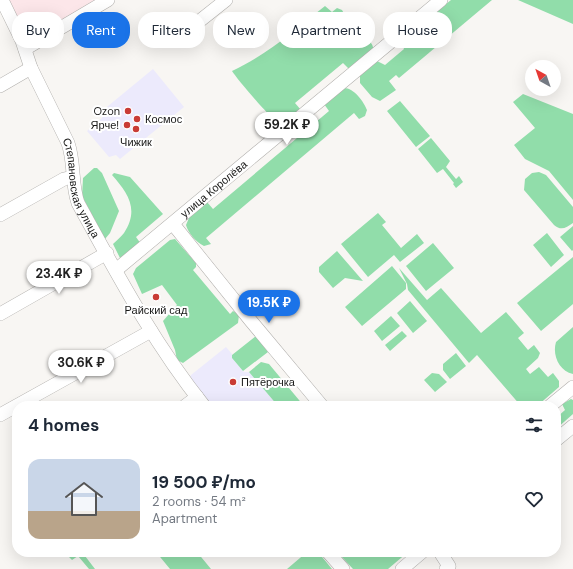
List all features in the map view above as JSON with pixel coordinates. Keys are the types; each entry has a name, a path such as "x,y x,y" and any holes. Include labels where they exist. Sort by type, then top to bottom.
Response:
{"street":[{"name":"Степановская улица","path":"2,0 25,49 30,68 55,115 68,144 71,154 73,177 78,202 151,332 171,364 199,401"},
{"path":"25,49 108,0"},
{"path":"205,17 226,0"},
{"name":"улица Королёва","path":"116,270 441,0"},
{"path":"0,86 30,68"},
{"path":"0,215 64,179 73,177"},
{"path":"173,224 318,401"},
{"path":"0,314 107,253"},
{"path":"25,401 151,332"},
{"path":"556,401 573,387"},
{"path":"0,415 12,408"},
{"path":"561,436 573,426"},
{"path":"332,557 343,569"},
{"path":"402,569 416,557"},
{"path":"443,557 449,566 446,569"}],"shaded area":[{"path":"6,0 101,0 81,12 72,12 72,17 64,22 64,12 12,12"},
{"path":"153,69 184,107 120,159 116,155 109,157 87,131 102,118 102,111"},
{"path":"226,347 232,354 232,358 244,372 249,372 274,401 204,401 189,379 191,375"}],"green space":[{"path":"451,0 492,0 452,34 452,12 436,12"},
{"path":"518,0 573,0 573,24"},
{"path":"325,6 332,12 317,12"},
{"path":"337,8 343,12 332,12"},
{"path":"277,43 277,48 373,48 374,52 351,71 343,63 295,103 301,110 289,121 281,124 263,108 232,71 245,65"},
{"path":"435,48 399,78 396,75 389,81 396,90 380,101 372,97 360,83 360,75 377,61 385,65 404,49"},
{"path":"344,88 355,93 364,103 367,110 365,116 359,119 354,113 206,238 211,244 204,246 195,240 190,234 186,225 189,218 207,202 213,209 329,111 324,104"},
{"path":"523,94 573,114 573,200 549,171 525,159 514,145 535,128 513,102"},
{"path":"400,101 430,136 416,147 387,111"},
{"path":"431,138 450,161 446,167 456,179 459,176 463,182 456,188 443,169 437,173 418,149"},
{"path":"94,168 97,168 102,173 119,211 110,233 105,239 82,196 83,178"},
{"path":"539,172 546,175 573,207 573,223 564,228 559,228 554,225 524,190 525,179 532,173"},
{"path":"114,173 130,177 163,214 136,237 141,244 121,260 113,244 124,233 129,224 131,209 127,194 112,175"},
{"path":"378,213 386,222 382,225 401,248 417,234 424,243 400,262 394,255 368,277 341,244"},
{"path":"573,226 573,250 572,251 560,237"},
{"path":"547,233 564,255 551,267 533,245"},
{"path":"175,239 196,263 196,267 193,270 230,314 233,311 239,315 238,323 183,363 177,360 175,350 163,321 177,305 162,285 142,294 133,274 136,268 170,240"},
{"path":"433,243 454,268 426,291 406,266"},
{"path":"337,251 363,281 345,278 333,288 319,272 319,267"},
{"path":"573,257 573,304 541,331 517,303"},
{"path":"392,266 406,283 406,289 362,326 345,307"},
{"path":"399,268 427,300 441,288 481,333 506,312 524,333 518,338 528,350 534,345 540,353 538,358 526,369 530,374 539,367 548,377 553,373 559,381 559,387 543,401 517,401 477,355 469,363 408,290 407,284"},
{"path":"410,301 427,321 413,333 397,313"},
{"path":"391,316 400,326 382,341 374,331"},
{"path":"573,327 573,374 564,370 560,366 556,357 555,347 556,342"},
{"path":"402,331 407,336 390,351 385,345"},
{"path":"256,336 268,352 243,371 232,358 232,355"},
{"path":"456,353 466,366 450,379 443,370 443,364"},
{"path":"261,362 269,364 300,401 274,401 249,372"},
{"path":"432,373 439,374 447,382 435,392 424,380"},
{"path":"571,399 573,400 573,414 561,425 561,414 565,410 562,404"},
{"path":"69,557 76,557 72,560"},
{"path":"79,557 86,557 95,569 89,569"},
{"path":"160,557 201,557 211,569 170,569"},
{"path":"301,557 322,557 332,569 287,569"},
{"path":"342,557 402,557 388,569 353,569"}],"place":[{"name":"Ozon","path":"128,111"},
{"name":"Космос","path":"137,119"},
{"name":"Ярче!","path":"127,125"},
{"name":"Чижик","path":"136,129"},
{"name":"Райский сад","path":"156,297"},
{"name":"Пятёрочка","path":"233,382"}]}
